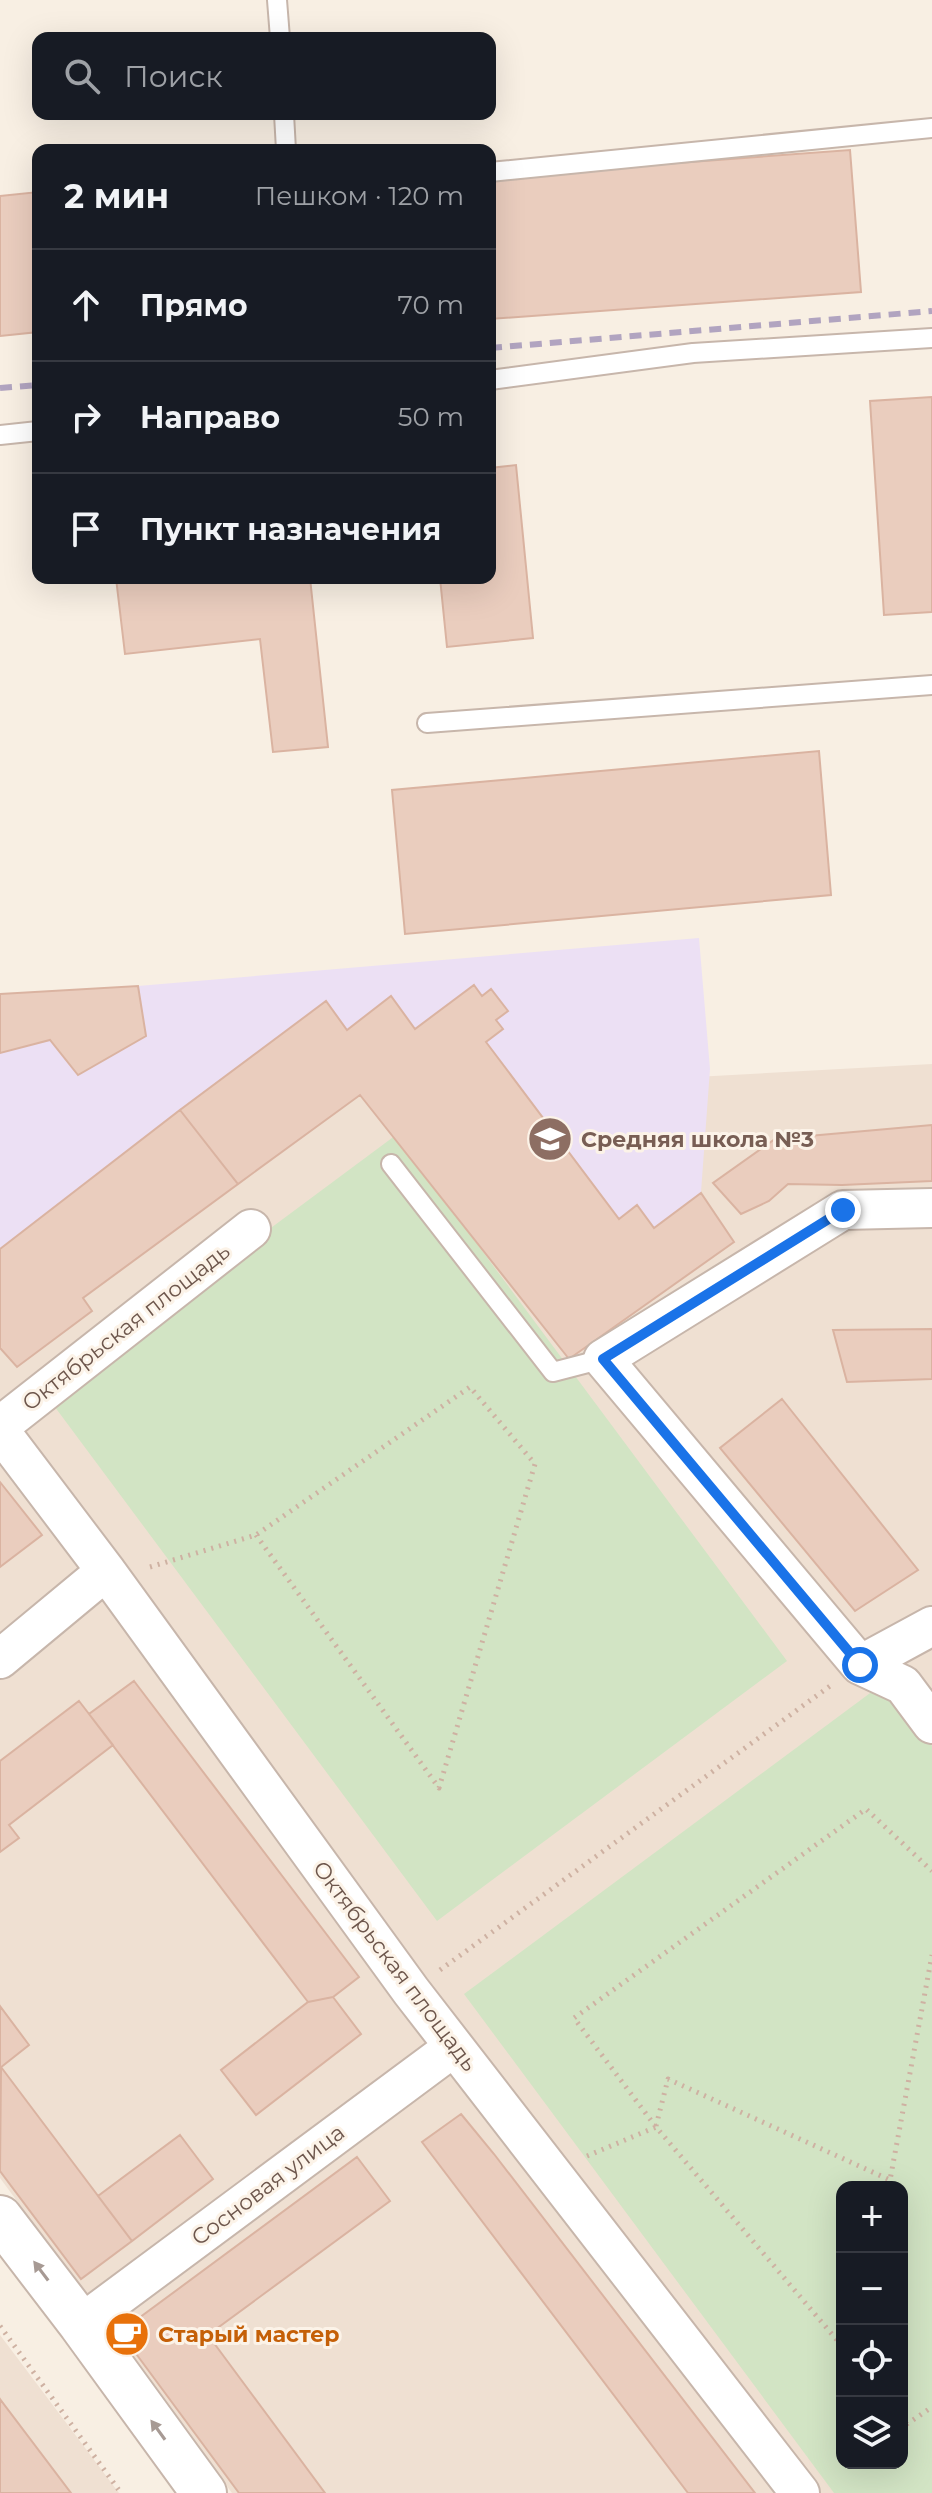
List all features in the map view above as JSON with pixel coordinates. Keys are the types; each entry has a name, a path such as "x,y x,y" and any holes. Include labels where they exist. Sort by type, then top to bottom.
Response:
{"street":[{"path":"932,1208 843,1210 603,1359 860,1665 903,1685 932,1724"},
{"name":"Октябрьская площадь","path":"251,1229 0,1428 411,1991 800,2493"},
{"path":"0,1659 108,1575"},
{"path":"860,1665 932,1626"},
{"name":"Сосновая улица","path":"81,2324 454,2047"},
{"path":"4,2235 81,2324 204,2493"}],"lane":[{"path":"277,0 280,32"},
{"path":"284,120 286,144"},
{"path":"496,171 932,128"},
{"path":"496,379 693,353 932,338"},
{"path":"0,435 32,432"},
{"path":"427,723 932,685"},
{"path":"391,1164 553,1372 603,1359"}],"path":[{"path":"108,1575 256,1535 470,1387 535,1464 439,1788 256,1535"},
{"path":"411,1991 860,1665"},
{"path":"836,2339 656,2127 574,2018 866,1809 932,1871"},
{"path":"656,2127 668,2079 890,2180 932,1955"},
{"path":"550,2171 656,2127"},
{"path":"0,2326 121,2493"},
{"path":"908,2423 932,2407"}],"shaded area":[{"name":"Средняя школа №3","path":"699,938 710,1069 701,1192 734,1242 569,1359 360,1095 83,1298 92,1311 17,1367 0,1348 0,994 138,986"},
{"path":"932,1064 932,2493 232,2493 0,2178 0,1115"},
{"path":"0,2335 119,2493 0,2493"}],"green space":[{"path":"396,1135 787,1661 437,1921 46,1395"},
{"path":"885,1682 932,1746 932,2493 834,2493 464,1994"}],"building":[{"path":"850,150 861,292 496,319 496,177"},
{"path":"32,193 32,333 0,336 0,196"},
{"path":"932,397 932,612 884,615 870,401"},
{"path":"516,465 533,638 447,647 441,584 496,584 496,467"},
{"path":"117,584 311,584 328,747 273,752 260,639 125,654"},
{"path":"819,751 831,895 405,934 392,790"},
{"path":"474,985 482,996 491,989 508,1011 496,1020 503,1029 486,1042 619,1219 637,1205 654,1228 701,1193 734,1242 569,1359 360,1095 238,1184 180,1110 326,1001 347,1030 391,996 415,1029"},
{"path":"138,986 146,1036 78,1075 50,1040 0,1053 0,994"},
{"path":"180,1110 238,1184 83,1298 92,1311 17,1367 0,1348 0,1249"},
{"path":"932,1125 932,1181 788,1184 769,1201 741,1214 713,1183 775,1139"},
{"path":"932,1329 932,1379 847,1382 833,1330"},
{"path":"782,1399 918,1570 855,1611 720,1448"},
{"path":"0,1482 42,1535 0,1567"},
{"path":"134,1681 359,1977 333,1997 308,2002 89,1714"},
{"path":"79,1701 113,1745 9,1825 19,1838 0,1852 0,1761"},
{"path":"333,1997 361,2034 256,2115 221,2070 308,2002"},
{"path":"0,2006 29,2045 0,2068"},
{"path":"1,2067 132,2241 81,2279 0,2171"},
{"path":"461,2114 755,2493 688,2493 422,2142"},
{"path":"180,2135 213,2179 132,2241 98,2196"},
{"path":"357,2157 390,2201 208,2335 325,2493 239,2493 120,2332"},
{"path":"0,2399 71,2493 0,2493"}],"railway":[{"path":"496,347 932,311"},
{"path":"0,388 32,385"}],"place":[{"name":"Средняя школа №3","path":"550,1139"},
{"name":"Старый мастер","path":"127,2334"}],"route":[{"path":"843,1210 603,1359 860,1665"}]}
